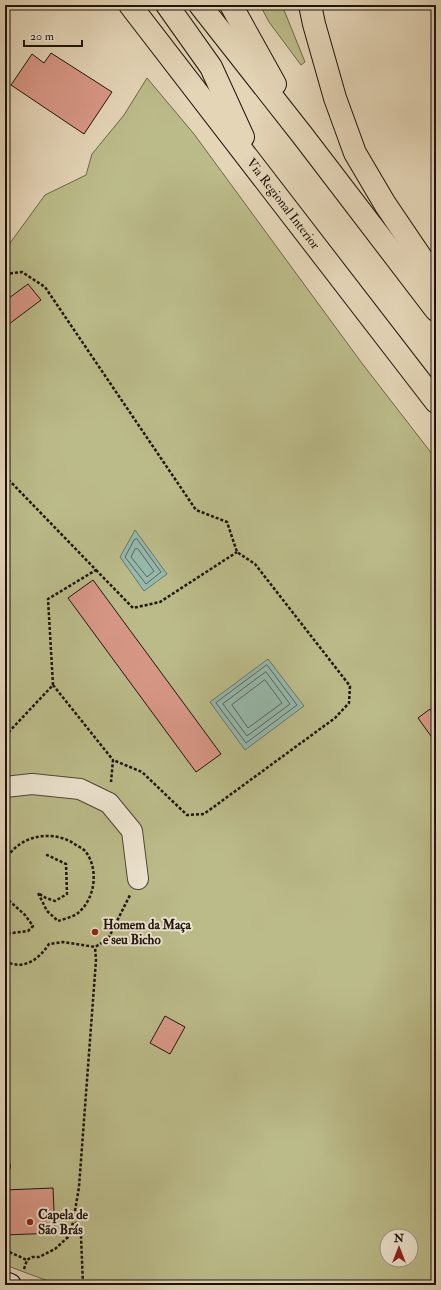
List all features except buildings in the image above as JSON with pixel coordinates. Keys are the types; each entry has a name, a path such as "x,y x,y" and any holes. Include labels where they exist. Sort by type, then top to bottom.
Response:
{"highway":[{"name":"Via Regional Interior","path":"130,5 436,402"},
{"path":"167,5 211,67 258,171"},
{"path":"200,5 304,136 436,310"},
{"path":"231,5 304,136"},
{"path":"310,5 335,98 355,153 385,204 431,272 436,284"}],"main road":[{"path":"5,1283 16,1278"}],"street":[{"path":"5,787 32,784 80,788 109,802 132,831 138,878"}],"path":[{"path":"5,274 22,272 46,287 196,510 227,522 236,552 255,564 350,686 349,703 335,718 204,814 187,815 142,772 113,760 53,685 48,598 96,570"},
{"path":"5,476 133,608 160,602 236,552"},
{"path":"5,736 53,685"},
{"path":"109,802 113,760"},
{"path":"5,860 10,852 23,841 46,835 69,840 85,851 91,862 94,887 78,914 58,921 48,911 38,893 55,901 67,894 66,864 45,854"},
{"path":"5,961 12,965 22,965 34,961 41,956 49,944 63,942 95,947 108,939 138,878"},
{"path":"5,898 25,915 33,926 28,931 5,934"},
{"path":"16,1278 27,1260 32,1256 39,1256 55,1249 68,1237 74,1216 79,1187 96,960 95,947"},
{"path":"74,1216 81,1236 83,1285"},
{"path":"5,1250 27,1260"}],"green space":[{"path":"260,5 282,5 305,62 301,65 269,22"},
{"path":"147,78 194,134 361,362 436,459 436,1285 59,1285 5,1265 5,250 45,195 86,175 92,154 124,115"}],"water":[{"path":"135,530 167,574 144,591 120,557"},
{"path":"268,659 304,706 245,750 210,702"}],"place":[{"name":"Homem da Maça e seu Bicho","path":"95,932"},
{"name":"Capela de São Brás","path":"30,1222"}]}
